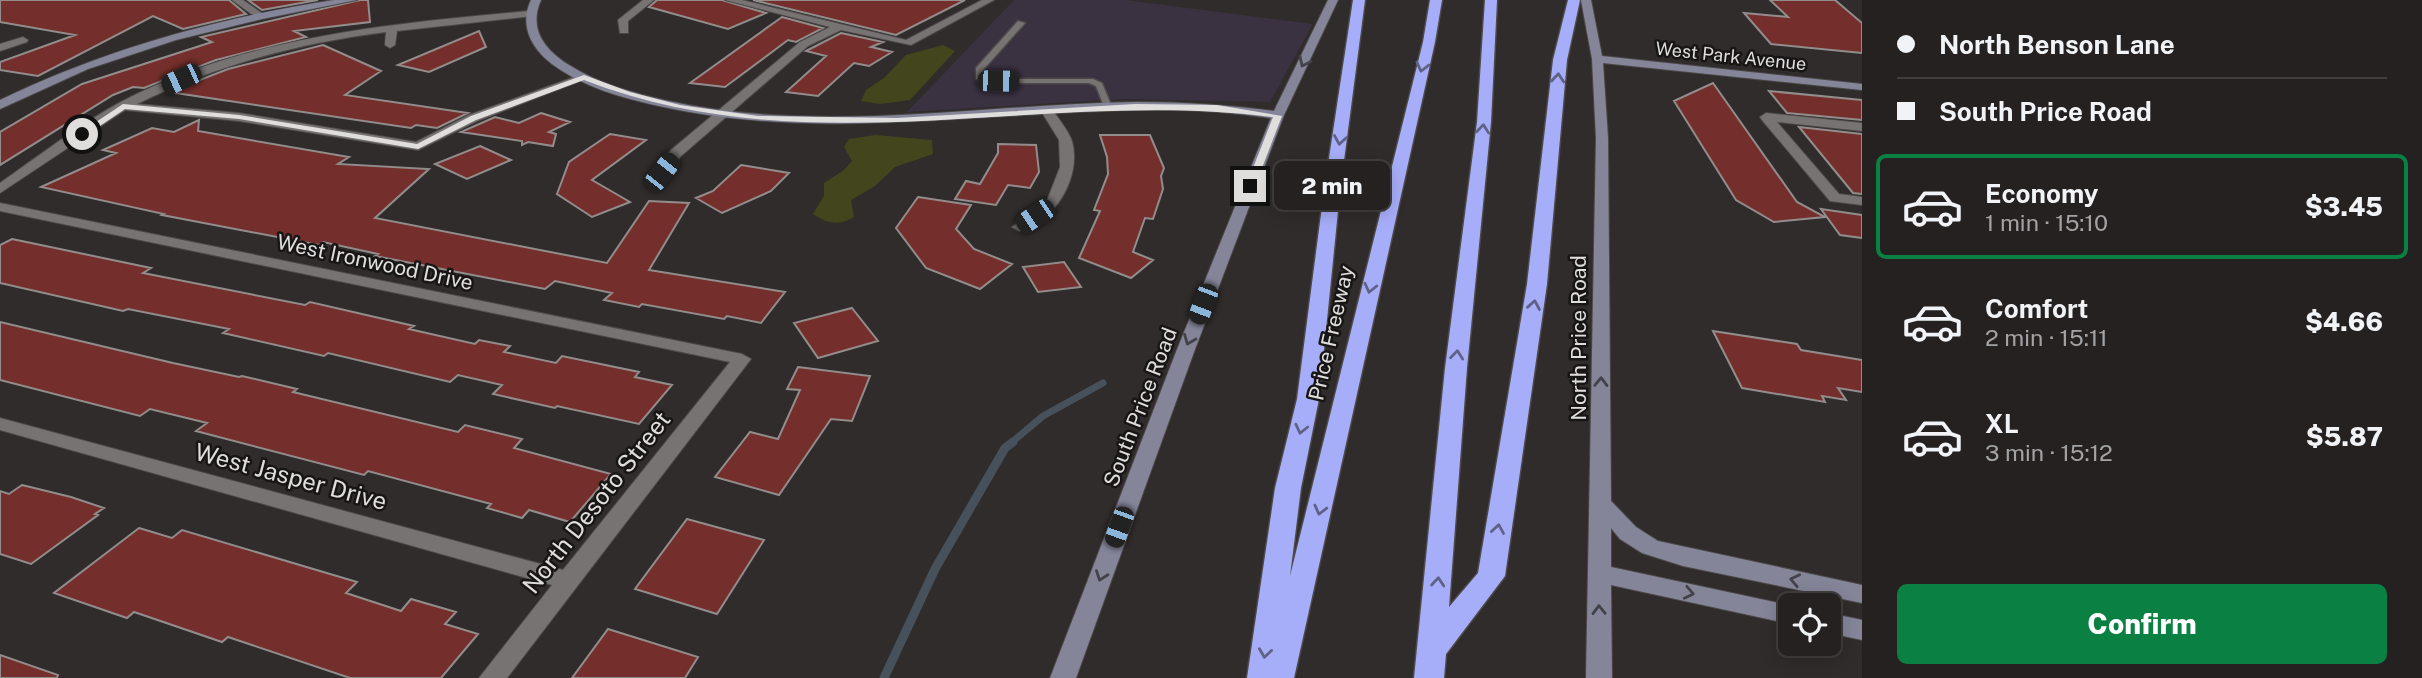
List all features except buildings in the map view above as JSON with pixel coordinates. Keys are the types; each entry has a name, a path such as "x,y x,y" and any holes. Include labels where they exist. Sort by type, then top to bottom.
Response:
{"highway":[{"path":"1262,678 1288,488 1308,399 1332,191 1359,0"},
{"name":"Price Freeway","path":"1279,678 1429,42 1436,0"},
{"path":"1430,664 1456,368 1484,122 1491,0"},
{"path":"1430,664 1491,576 1537,284 1560,60 1574,0"}],"main road":[{"path":"0,105 58,77 134,49 261,16 352,0"},
{"path":"536,0 529,14 532,33 544,52 568,70 653,101 725,114 857,122 1108,107 1217,108 1278,116"},
{"name":"South Price Road","path":"1063,678 1185,352 1278,116 1333,0"},
{"name":"North Price Road","path":"1586,0 1597,59 1602,138 1599,678"},
{"name":"West Park Avenue","path":"1597,59 1862,87"},
{"path":"1599,502 1628,533 1650,547 1683,557 1862,594"},
{"path":"1598,573 1778,611"},
{"path":"1841,626 1862,630"}],"street":[{"path":"237,0 261,16"},
{"path":"624,31 623,20 649,0"},
{"path":"730,0 907,43 989,0"},
{"path":"0,189 123,106 200,71 306,40 393,27 529,14"},
{"path":"390,44 393,27"},
{"path":"662,172 676,153 804,44 839,27"},
{"path":"0,36 23,40 0,48"},
{"path":"123,106 239,117 418,146 473,118 584,77"},
{"path":"1019,227 1052,205 1068,167 1065,140 1047,111"},
{"path":"1862,127 1766,117 1835,198 1862,201"},
{"name":"West Ironwood Drive","path":"0,207 743,359"},
{"name":"North Desoto Street","path":"492,678 743,359"},
{"name":"West Jasper Drive","path":"0,424 567,580"}],"lane":[{"path":"1021,23 979,70 979,77 998,81 1096,83 1108,107"}],"shaded area":[{"path":"1014,0 1125,0 1313,24 1270,102 1121,99 907,112"}],"green space":[{"path":"943,45 955,51 910,100 880,104 861,101 866,90 884,78 906,55"},
{"path":"875,135 932,140 933,154 895,167 875,186 851,200 854,217 849,220 834,223 813,214 824,196 824,183 844,170 852,161 844,147 849,139"}],"waterway":[{"path":"1011,443 1043,416 1103,383"},
{"path":"884,678 935,569 1005,448 1013,442"}],"route":[{"path":"82,134 123,106 239,117 418,146 473,118 584,77 627,94 680,107 798,121 897,121 1135,106 1248,110 1278,116 1250,186"}]}
